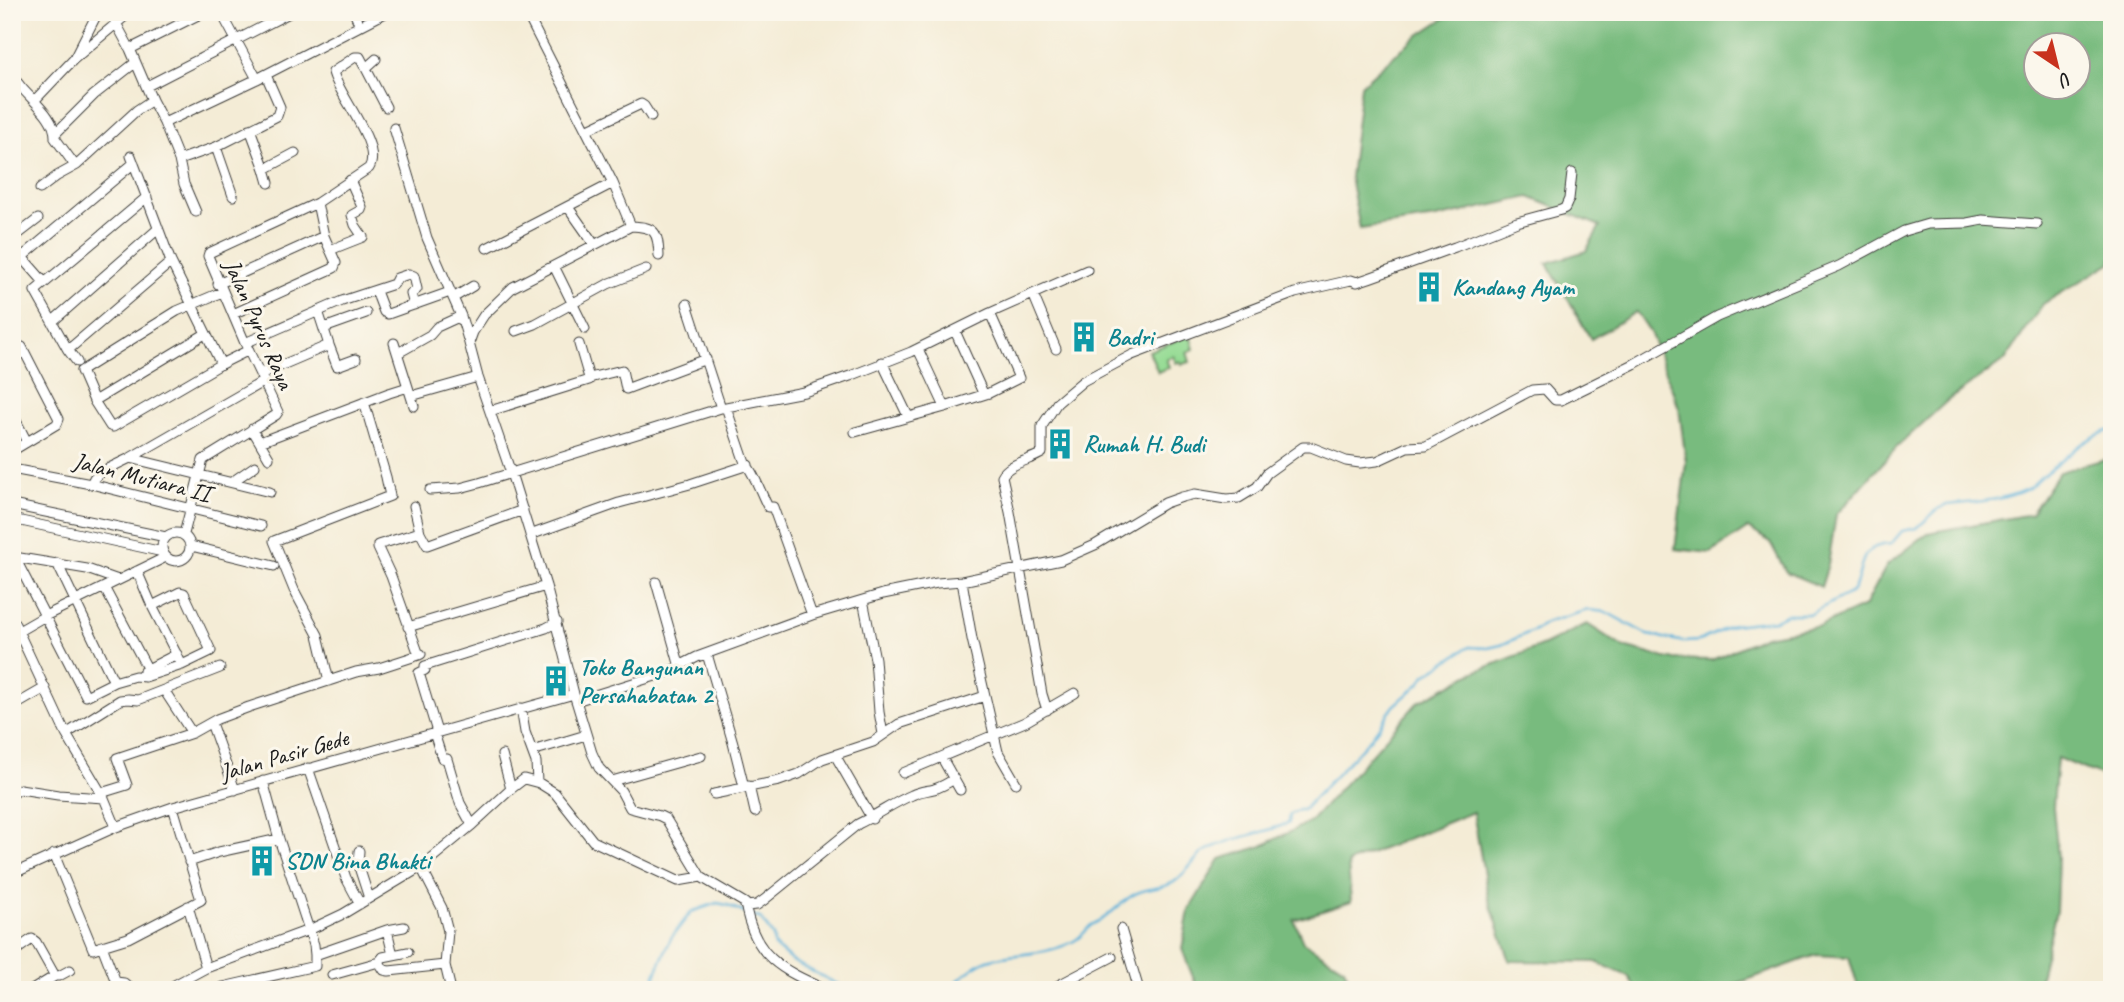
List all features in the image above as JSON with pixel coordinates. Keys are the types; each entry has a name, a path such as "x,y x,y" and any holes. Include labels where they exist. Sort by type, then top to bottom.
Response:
{"street":[{"path":"74,59 99,12"},
{"path":"110,12 131,49 164,123 195,212"},
{"path":"31,98 130,12"},
{"path":"177,12 183,23"},
{"path":"131,49 204,12"},
{"path":"179,160 216,147 278,114 280,107 236,41 221,12"},
{"path":"147,86 236,41 270,17 290,12"},
{"path":"354,12 360,26"},
{"path":"164,123 262,77 387,12"},
{"path":"526,12 613,183 631,226"},
{"path":"233,314 332,270 336,262 324,236 317,204 369,168 373,155 359,121 333,72 358,57 386,107"},
{"path":"366,68 376,60"},
{"path":"56,133 94,95 135,63"},
{"path":"12,82 18,83 31,98 56,133 55,138 77,165"},
{"path":"40,190 77,165 137,110 152,100"},
{"path":"586,130 640,104 651,117"},
{"path":"394,128 427,238 461,316 478,377 512,473 596,762 621,791 630,808 666,819 701,877 740,898 762,952 797,976 827,990"},
{"path":"250,129 270,183"},
{"path":"216,147 233,196"},
{"path":"265,169 295,153"},
{"path":"22,257 133,160 171,262 221,364"},
{"path":"1047,710 1002,476 1004,471 1042,453 1042,426 1057,403 1080,383 1132,355 1295,293 1370,278 1517,222 1565,208 1569,199 1572,173"},
{"path":"330,250 363,237 352,219 352,215 361,210 362,206 350,180"},
{"path":"487,248 613,183"},
{"path":"78,362 34,294 35,290 147,197"},
{"name":"Jalan Pyrus Raya","path":"198,474 203,460 278,412 220,288 208,257 209,253 317,204"},
{"path":"568,206 594,244"},
{"path":"12,239 38,219"},
{"name":"Jalan Pasir Gede","path":"12,874 116,827 173,807 521,708 575,697 680,667 707,654 812,615 883,594 1020,570 1060,560 1082,552 1165,503 1182,497 1195,494 1226,499 1240,498 1257,487 1266,473 1303,447 1311,447 1353,463 1377,461 1406,447 1426,446 1532,390 1545,389 1556,400 1561,400 1634,364 1717,317 1839,265 1904,231 1928,224 1983,220 2037,224"},
{"path":"469,343 478,323 513,287 631,226 648,226 652,230 656,236 659,256"},
{"path":"53,321 158,229"},
{"path":"324,236 177,311 81,371 94,401 110,426 114,427 221,364 246,346 318,311 394,284 397,278 412,274 417,289 411,294 414,305"},
{"path":"12,245 44,282"},
{"path":"68,350 171,262"},
{"path":"554,266 586,329"},
{"path":"516,331 535,324 608,284 646,269"},
{"path":"430,490 460,488 724,407 804,392 918,349 990,313 1087,270"},
{"path":"376,290 387,314 473,286"},
{"path":"1033,294 1056,349"},
{"path":"687,304 745,463 751,469 768,507 773,507 812,615"},
{"path":"318,311 337,366 356,359"},
{"path":"324,328 366,313"},
{"path":"855,432 989,393 1019,378 990,313"},
{"path":"398,353 430,335 437,327 461,316"},
{"path":"955,331 983,393"},
{"path":"94,401 205,334"},
{"path":"394,343 414,406"},
{"path":"579,344 589,378"},
{"path":"91,484 101,472 130,458 262,377 329,345"},
{"path":"12,350 22,347 59,419 57,424 12,451"},
{"path":"918,349 945,407"},
{"path":"490,411 589,378 622,370 625,389 706,359"},
{"path":"883,362 908,416"},
{"path":"260,442 364,402 478,377"},
{"path":"329,681 318,635 294,590 274,541 390,496 364,402"},
{"path":"12,413 27,442"},
{"path":"252,429 269,458"},
{"path":"130,458 270,492"},
{"path":"530,534 619,503 748,465"},
{"path":"232,482 255,466"},
{"name":"Jalan Mutiara II","path":"13,469 91,484 261,526"},
{"path":"184,534 198,474"},
{"path":"12,505 166,537"},
{"path":"414,506 419,532 427,545 523,510"},
{"path":"12,519 165,554 174,561 189,554 191,545"},
{"path":"165,554 162,544 166,537 177,532 184,534 191,545 274,566"},
{"path":"419,532 378,545 419,655 422,654 425,670 419,673 442,758 447,759 460,803 472,825"},
{"path":"13,554 87,569 118,580"},
{"path":"13,554 84,696 135,676 177,654"},
{"path":"15,632 76,600 105,589 165,554"},
{"path":"57,563 114,682"},
{"path":"137,571 182,665"},
{"path":"962,581 972,639 998,752 1016,783"},
{"path":"656,582 680,667"},
{"path":"408,627 547,586"},
{"path":"105,589 147,668"},
{"path":"135,676 145,677 182,665 212,649 187,596 180,592 152,606"},
{"path":"863,600 875,659 883,734"},
{"path":"12,618 15,632 66,734 102,795 116,827"},
{"path":"425,666 546,628 557,622"},
{"path":"707,654 755,812"},
{"path":"12,794 20,789 58,794 102,795 127,785 117,758 192,733 249,708 356,672 379,668 419,655"},
{"path":"66,734 111,704 128,699 138,700 220,668"},
{"path":"12,707 45,688"},
{"path":"164,690 192,733"},
{"path":"902,774 1025,722 1075,693"},
{"path":"714,794 799,774 822,760 873,742 899,724 985,696"},
{"path":"521,708 525,732 536,762 537,782"},
{"path":"211,723 235,790"},
{"path":"531,751 586,735"},
{"path":"502,755 511,789"},
{"path":"612,781 701,755"},
{"path":"835,755 872,819"},
{"path":"942,758 960,790"},
{"path":"307,768 346,878 360,904"},
{"path":"165,990 206,968 309,930 360,904 421,867 524,779 537,782 555,793 593,841 678,881 701,877"},
{"path":"747,913 858,824 872,819 880,811 911,795 954,779"},
{"path":"223,990 223,987 315,966 309,930 263,781"},
{"path":"54,854 93,949 128,938 201,900 173,807"},
{"path":"189,862 219,852 279,839"},
{"path":"359,852 358,864 369,898"},
{"path":"421,867 442,908 448,931 445,965 451,990"},
{"path":"188,906 206,968"},
{"path":"315,955 387,930 404,927"},
{"path":"1121,929 1139,990"},
{"path":"387,930 393,955"},
{"path":"12,953 32,939 55,976"},
{"path":"102,946 116,982 124,983 131,990"},
{"path":"332,975 379,962 383,957 408,952"},
{"path":"1049,990 1112,957"},
{"path":"379,962 384,970 389,971 445,965"},
{"path":"32,990 70,970"}],"green space":[{"path":"1454,12 2112,12 2112,262 2043,304 2005,360 1947,401 1897,447 1836,515 1828,565 1821,587 1786,572 1770,542 1748,528 1711,553 1675,549 1686,462 1679,408 1650,332 1636,312 1591,339 1547,263 1586,251 1600,226 1529,197 1436,218 1360,229 1350,177 1361,85 1413,39"},
{"path":"1190,335 1194,349 1187,352 1190,362 1176,363 1173,356 1166,359 1169,367 1158,372 1149,351"},
{"path":"2112,457 2112,776 2100,775 2057,758 2053,807 2058,857 2056,911 2035,990 1859,990 1849,957 1816,955 1719,990 1637,990 1628,976 1596,962 1510,961 1488,897 1473,812 1348,863 1351,902 1294,920 1303,942 1344,968 1354,990 1198,990 1182,949 1189,910 1220,859 1262,846 1311,821 1418,702 1472,673 1544,645 1587,624 1623,647 1669,659 1712,660 1765,636 1820,626 1865,606 1887,565 1928,533 2031,514 2059,472"}],"waterway":[{"path":"947,990 985,961 1064,946 1133,895 1174,882 1204,852 1286,824 1290,815 1303,810 1370,739 1394,706 1421,682 1425,675 1469,647 1488,648 1501,645 1545,623 1588,610 1606,612 1648,635 1685,642 1699,641 1733,625 1775,620 1787,614 1810,614 1852,592 1862,561 1871,550 1891,544 1902,531 1917,528 1938,509 1947,505 1998,499 2027,489 2084,443 2112,430"},
{"path":"655,990 655,975 671,938 691,912 717,903 745,913"},
{"path":"751,916 760,918 773,936 774,946 792,961 849,990"}],"place":[{"name":"Kandang Ayam","path":"1429,287"},
{"name":"Badri","path":"1084,337"},
{"name":"Rumah H. Budi","path":"1060,444"},
{"name":"Toko Bangunan Persahabatan 2","path":"556,681"},
{"name":"SDN Bina Bhakti","path":"262,861"}]}
